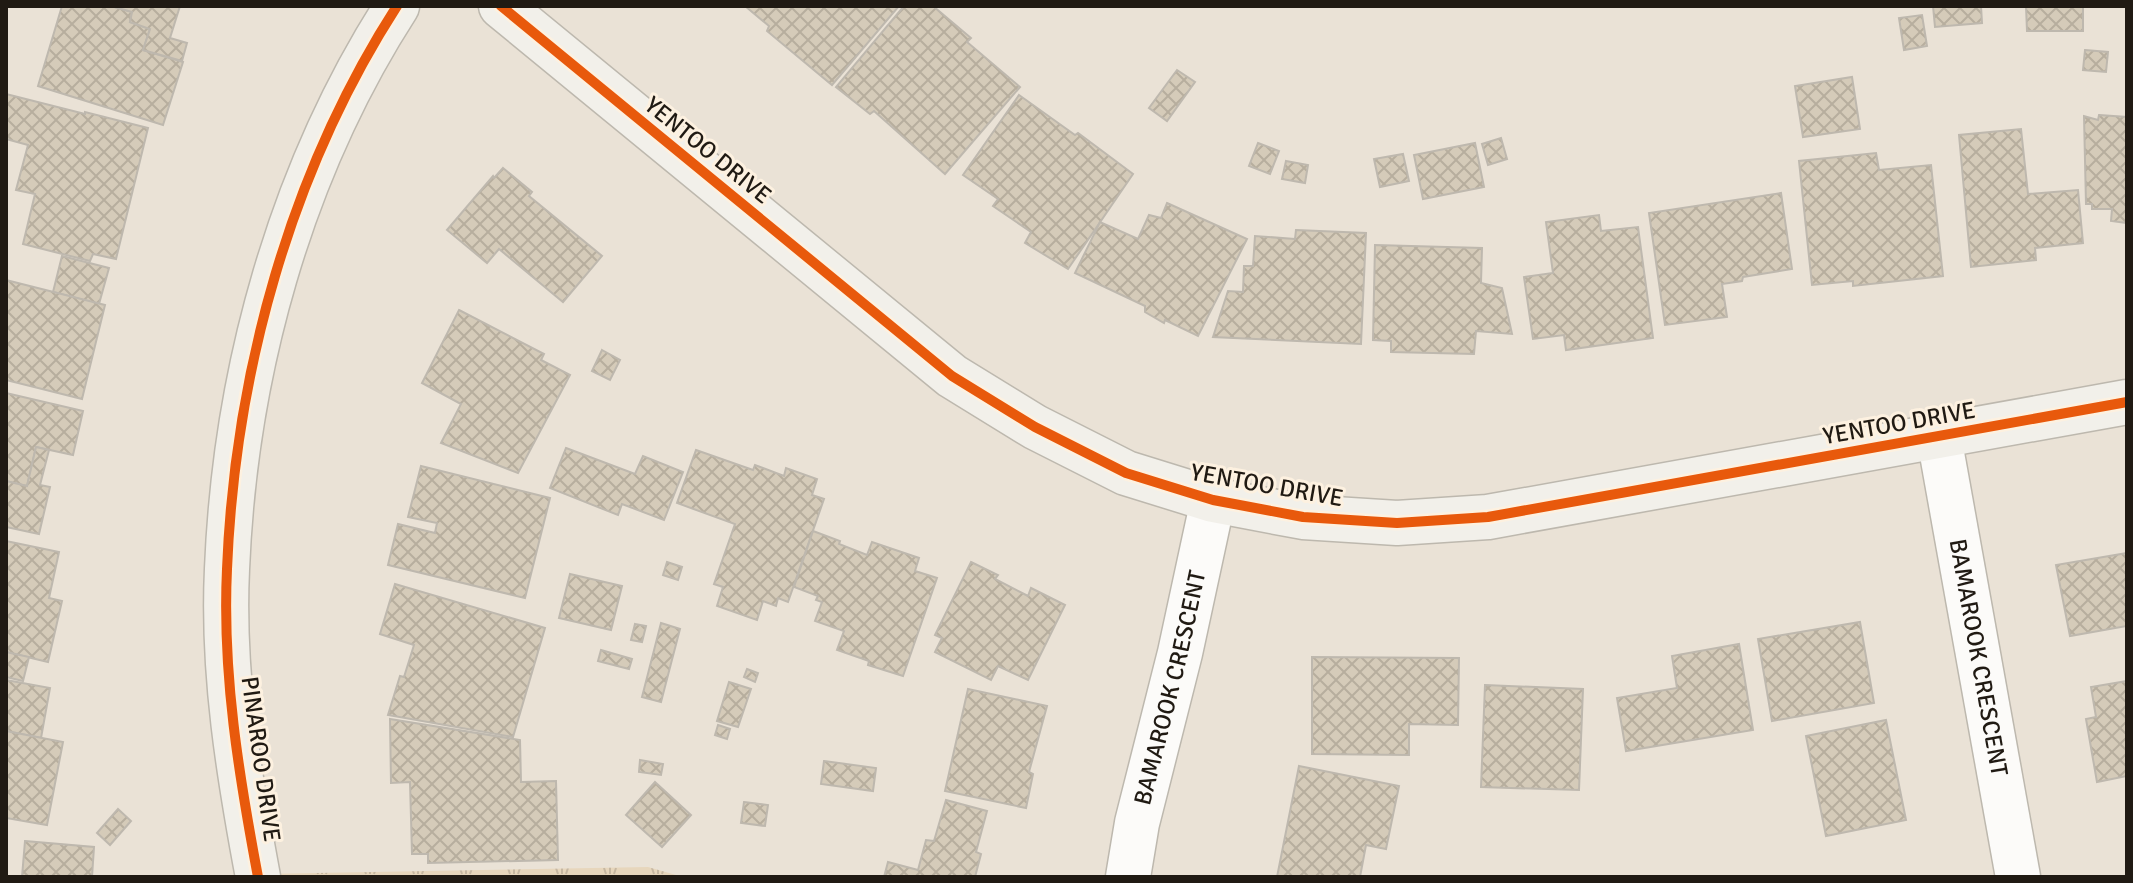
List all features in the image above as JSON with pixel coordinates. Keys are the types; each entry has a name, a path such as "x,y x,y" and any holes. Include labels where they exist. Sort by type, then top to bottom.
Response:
{"street":[{"name":"PINAROO DRIVE","path":"258,877 238,772 229,676 227,571 235,472 252,367 280,257 326,135 397,6"},
{"name":"YENTOO DRIVE","path":"501,6 952,376 1035,427 1126,473 1213,500 1303,517 1397,523 1488,517 2127,402"},
{"name":"BAMAROOK CRESCENT","path":"1939,437 2018,877"},
{"name":"BAMAROOK CRESCENT","path":"1128,877 1137,823 1180,653 1213,500"}],"green space":[{"path":"648,867 683,877 262,877 261,874"}],"building":[{"path":"62,6 111,6 132,12 130,22 150,29 143,50 183,62 163,125 38,86"},
{"path":"111,6 180,6 170,38 187,43 182,61 143,50 150,29 130,22 132,12"},
{"path":"745,6 899,6 832,85 767,31 769,26"},
{"path":"904,6 933,6 971,38 967,42 1020,87 945,174 874,111 870,114 836,87"},
{"path":"1933,6 1981,6 1982,23 1935,27"},
{"path":"2026,6 2083,6 2083,31 2027,31"},
{"path":"1922,15 1927,46 1904,50 1899,18"},
{"path":"2085,50 2108,52 2106,72 2083,70"},
{"path":"1177,70 1195,82 1167,121 1149,108"},
{"path":"1852,77 1860,129 1803,137 1795,86"},
{"path":"6,94 148,128 116,259 93,254 90,261 23,244 35,194 16,190 28,145 6,139"},
{"path":"1019,95 1133,174 1068,269 1025,243 1031,232 993,206 998,199 963,175"},
{"path":"2099,115 2127,117 2127,223 2111,221 2112,209 2092,209 2092,204 2086,204 2084,116 2098,120"},
{"path":"2021,129 2028,194 2078,190 2083,243 2035,248 2036,260 1971,267 1959,135"},
{"path":"1501,138 1507,159 1488,165 1482,144"},
{"path":"1258,143 1279,151 1270,174 1249,166"},
{"path":"1475,143 1484,187 1423,199 1414,155"},
{"path":"1876,153 1879,170 1931,165 1943,276 1853,286 1853,281 1812,285 1799,161"},
{"path":"1403,154 1409,181 1380,187 1374,159"},
{"path":"1286,161 1308,165 1305,183 1282,179"},
{"path":"503,168 532,192 529,196 602,256 563,302 499,249 487,263 447,230"},
{"path":"1781,193 1792,269 1743,277 1742,281 1722,284 1727,317 1665,325 1649,213"},
{"path":"1167,203 1247,239 1198,336 1165,320 1164,323 1145,312 1145,306 1075,273 1100,222 1138,239 1149,215 1161,218"},
{"path":"1599,215 1601,231 1638,227 1653,338 1566,350 1564,335 1533,339 1524,277 1553,273 1546,222"},
{"path":"1296,230 1366,233 1361,344 1213,337 1228,291 1243,292 1244,266 1253,266 1255,236 1295,239"},
{"path":"1375,245 1482,248 1481,283 1502,288 1512,334 1476,331 1474,354 1391,352 1391,341 1373,340"},
{"path":"62,256 109,268 99,304 53,292"},
{"path":"6,280 105,305 82,399 6,380"},
{"path":"459,310 544,354 541,360 570,375 518,473 441,443 461,404 422,383"},
{"path":"602,350 620,360 610,380 592,371"},
{"path":"6,393 83,411 73,455 36,447 27,486 6,481"},
{"path":"36,447 49,450 40,485 50,487 39,534 6,527 6,481 27,486"},
{"path":"566,448 635,474 643,456 683,472 664,520 622,504 618,515 550,488"},
{"path":"696,450 753,470 755,465 784,476 786,468 817,479 812,495 824,499 788,602 778,598 776,606 763,601 757,620 717,606 723,587 714,584 735,524 677,503"},
{"path":"421,466 550,498 525,598 388,565 398,524 435,533 437,523 408,517"},
{"path":"813,531 867,555 872,542 919,558 915,571 937,578 903,676 868,665 869,661 837,650 844,631 815,621 822,602 816,600 818,596 794,587"},
{"path":"6,541 59,552 49,598 62,601 48,662 6,652"},
{"path":"2127,553 2127,626 2070,636 2056,565"},
{"path":"667,562 682,567 678,580 663,575"},
{"path":"971,562 998,575 995,579 1028,596 1031,588 1065,605 1028,680 998,666 991,680 935,652 942,638 935,635"},
{"path":"570,574 622,586 611,630 559,618"},
{"path":"395,584 545,628 513,737 388,715 414,645 380,634"},
{"path":"1860,622 1874,703 1772,721 1758,639"},
{"path":"661,623 680,629 661,702 642,697"},
{"path":"635,624 646,626 642,642 631,640"},
{"path":"1739,644 1753,730 1626,751 1617,698 1677,688 1672,656"},
{"path":"601,650 632,659 629,669 598,661"},
{"path":"6,652 29,657 23,681 6,677"},
{"path":"1312,657 1459,658 1458,725 1409,724 1409,755 1312,754"},
{"path":"747,669 758,673 755,682 744,677"},
{"path":"6,680 50,688 41,738 6,731"},
{"path":"2127,681 2127,776 2097,782 2086,719 2096,717 2091,687"},
{"path":"729,682 751,689 738,727 717,721"},
{"path":"1485,685 1583,689 1579,790 1481,787"},
{"path":"968,689 1047,706 1029,772 1033,774 1026,808 945,791"},
{"path":"390,719 520,740 521,782 556,781 558,860 428,863 428,854 412,854 410,782 391,783"},
{"path":"1886,720 1906,820 1826,836 1806,736"},
{"path":"718,725 730,729 727,739 715,735"},
{"path":"6,731 63,742 47,825 6,818"},
{"path":"640,760 663,764 661,775 639,772"},
{"path":"824,761 876,768 873,791 821,784"},
{"path":"1299,766 1399,786 1386,849 1366,845 1360,877 1277,877"},
{"path":"655,782 691,815 662,847 626,815"},
{"path":"946,800 987,811 976,852 981,854 975,877 884,877 888,862 918,870 926,840 934,841"},
{"path":"744,802 768,805 765,826 741,823"},
{"path":"118,809 131,821 110,845 97,833"},
{"path":"25,841 94,847 92,877 22,877"}],"cycle path":[{"path":"258,877 239,763 227,647 227,569 232,495 242,422 256,348 298,205 326,136 359,70 397,6"},
{"path":"501,6 952,376 1035,427 1126,473 1213,500 1303,517 1397,523 1488,517 2127,402"}]}
